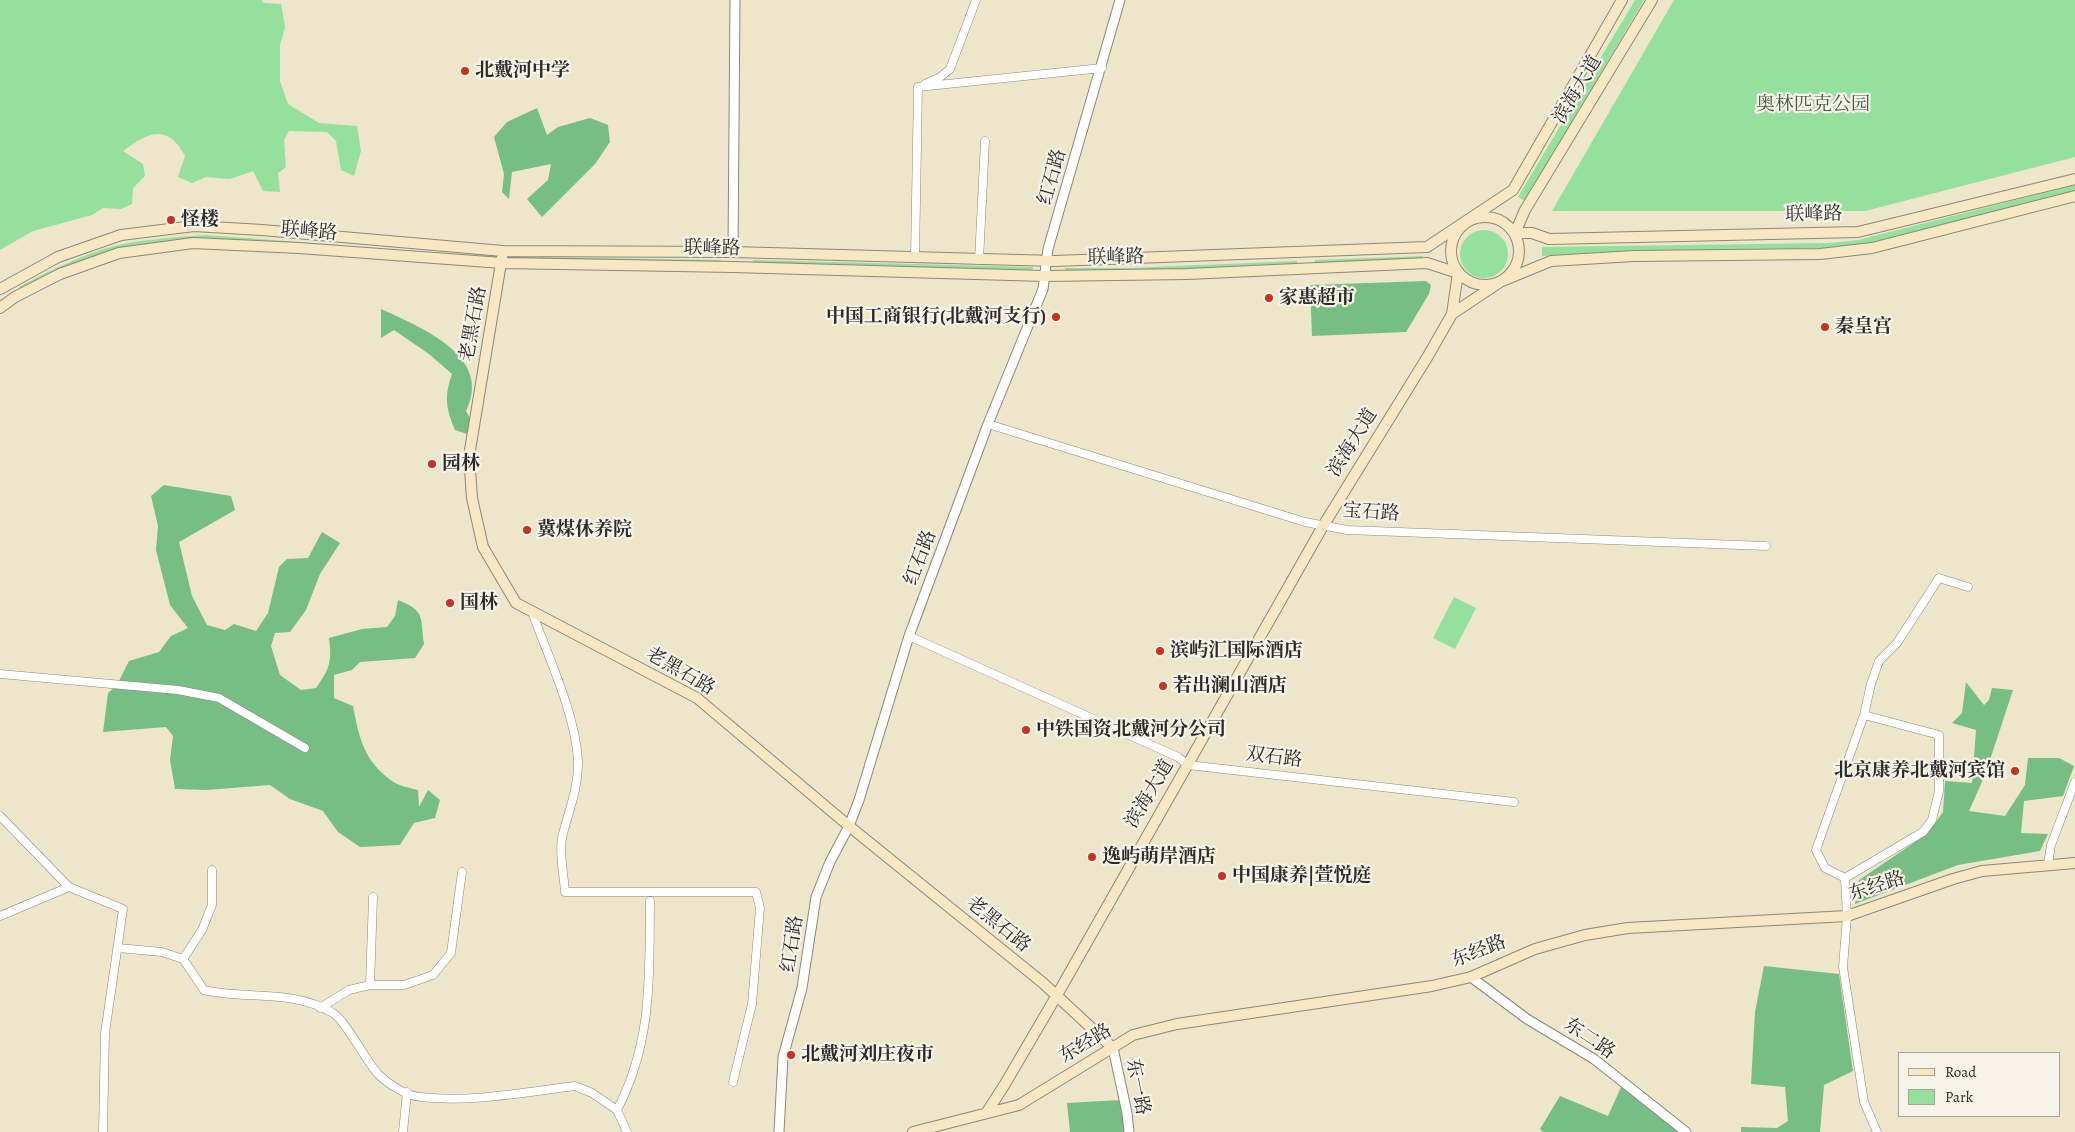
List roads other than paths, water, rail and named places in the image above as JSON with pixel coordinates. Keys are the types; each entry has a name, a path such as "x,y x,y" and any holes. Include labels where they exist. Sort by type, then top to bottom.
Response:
{"main road":[{"name":"滨海大道","path":"1464,223 1513,190 1622,0"},
{"name":"滨海大道","path":"1515,233 1525,210 1652,0"},
{"name":"联峰路","path":"1515,233 1532,234 1548,239 1858,232 2075,179"},
{"name":"联峰路","path":"1500,282 1551,261 1634,256 1820,254 1872,248 1985,221 2075,196"},
{"path":"1452,314 1510,276 1520,255 1515,233 1507,224 1492,218 1475,218 1464,223 1452,241 1450,252 1458,273 1467,281 1478,285 1489,286 1500,282"},
{"name":"联峰路","path":"0,289 58,257 121,235 194,226 503,251 733,252 1047,261 1427,247 1464,223"},
{"name":"联峰路","path":"0,308 60,274 119,253 193,243 299,248 502,263 733,267 1045,276 1187,274 1427,263 1458,273"},
{"name":"老黑石路","path":"503,251 470,456 472,498 483,547 516,603 697,698 849,826 1057,995 1113,1048"},
{"path":"1452,314 1458,273"},
{"name":"滨海大道","path":"987,1112 1006,1084 1323,526 1452,314"},
{"name":"东经路","path":"913,1132 1019,1105 1134,1035 1177,1024 1432,986 1471,977 1535,949 1585,935 1628,928 1847,916 1953,879 1982,871 2075,863"}],"street":[{"path":"733,267 735,0"},
{"path":"918,87 939,78 950,68 976,0"},
{"name":"红石路","path":"780,1132 783,1057 802,988 816,897 859,800 909,636 988,424 1043,288 1048,249 1102,68 1120,0"},
{"path":"918,87 1102,68"},
{"path":"915,257 918,87"},
{"path":"980,260 985,142"},
{"name":"宝石路","path":"988,424 1323,526 1357,530 1766,546"},
{"path":"1845,878 1825,868 1816,850 1864,715 1871,684 1879,661 1897,643 1939,578 1968,587"},
{"path":"532,612 562,692 573,732 578,761 576,789 562,840 565,892 756,892 760,908 752,1004 733,1082"},
{"name":"双石路","path":"909,636 1178,757 1188,765 1514,802"},
{"path":"0,674 178,690 219,698 304,748"},
{"path":"1845,878 1923,832 1932,820 1939,791 1939,735 1864,715"},
{"path":"2048,865 2051,844 2075,782"},
{"path":"0,816 69,887 123,909 105,1033 103,1132"},
{"path":"183,960 202,930 212,905 212,870"},
{"path":"320,1008 349,990 370,985 404,985 433,975 451,953 462,872"},
{"path":"1845,878 1847,916 1843,967 1864,1102 1877,1132"},
{"path":"0,916 69,887"},
{"path":"370,985 373,897"},
{"path":"617,1110 628,1089 638,1059 648,1006 650,901"},
{"path":"118,948 162,952 183,960 204,990 222,994 282,996 334,1014 348,1031 362,1055 378,1074 393,1086 419,1097 465,1098 575,1086 592,1093 617,1110 627,1132"},
{"name":"东二路","path":"1471,977 1527,1019 1594,1059 1686,1132"},
{"name":"东一路","path":"1113,1048 1127,1113 1129,1132"},
{"path":"403,1132 407,1092"}],"place":[{"name":"北戴河中学","path":"465,71"},
{"name":"怪楼","path":"171,220"},
{"name":"家惠超市","path":"1269,298"},
{"name":"中国工商银行(北戴河支行)","path":"1056,317"},
{"name":"秦皇宫","path":"1825,327"},
{"name":"园林","path":"432,464"},
{"name":"冀煤休养院","path":"527,530"},
{"name":"国林","path":"450,603"},
{"name":"滨屿汇国际酒店","path":"1160,651"},
{"name":"若出澜山酒店","path":"1163,686"},
{"name":"中铁国资北戴河分公司","path":"1026,730"},
{"name":"北京康养北戴河宾馆","path":"2015,771"},
{"name":"逸屿萌岸酒店","path":"1092,857"},
{"name":"中国康养|萱悦庭","path":"1222,876"},
{"name":"北戴河刘庄夜市","path":"791,1055"}],"park label":[{"name":"奥林匹克公园","path":"1813,105"}]}
